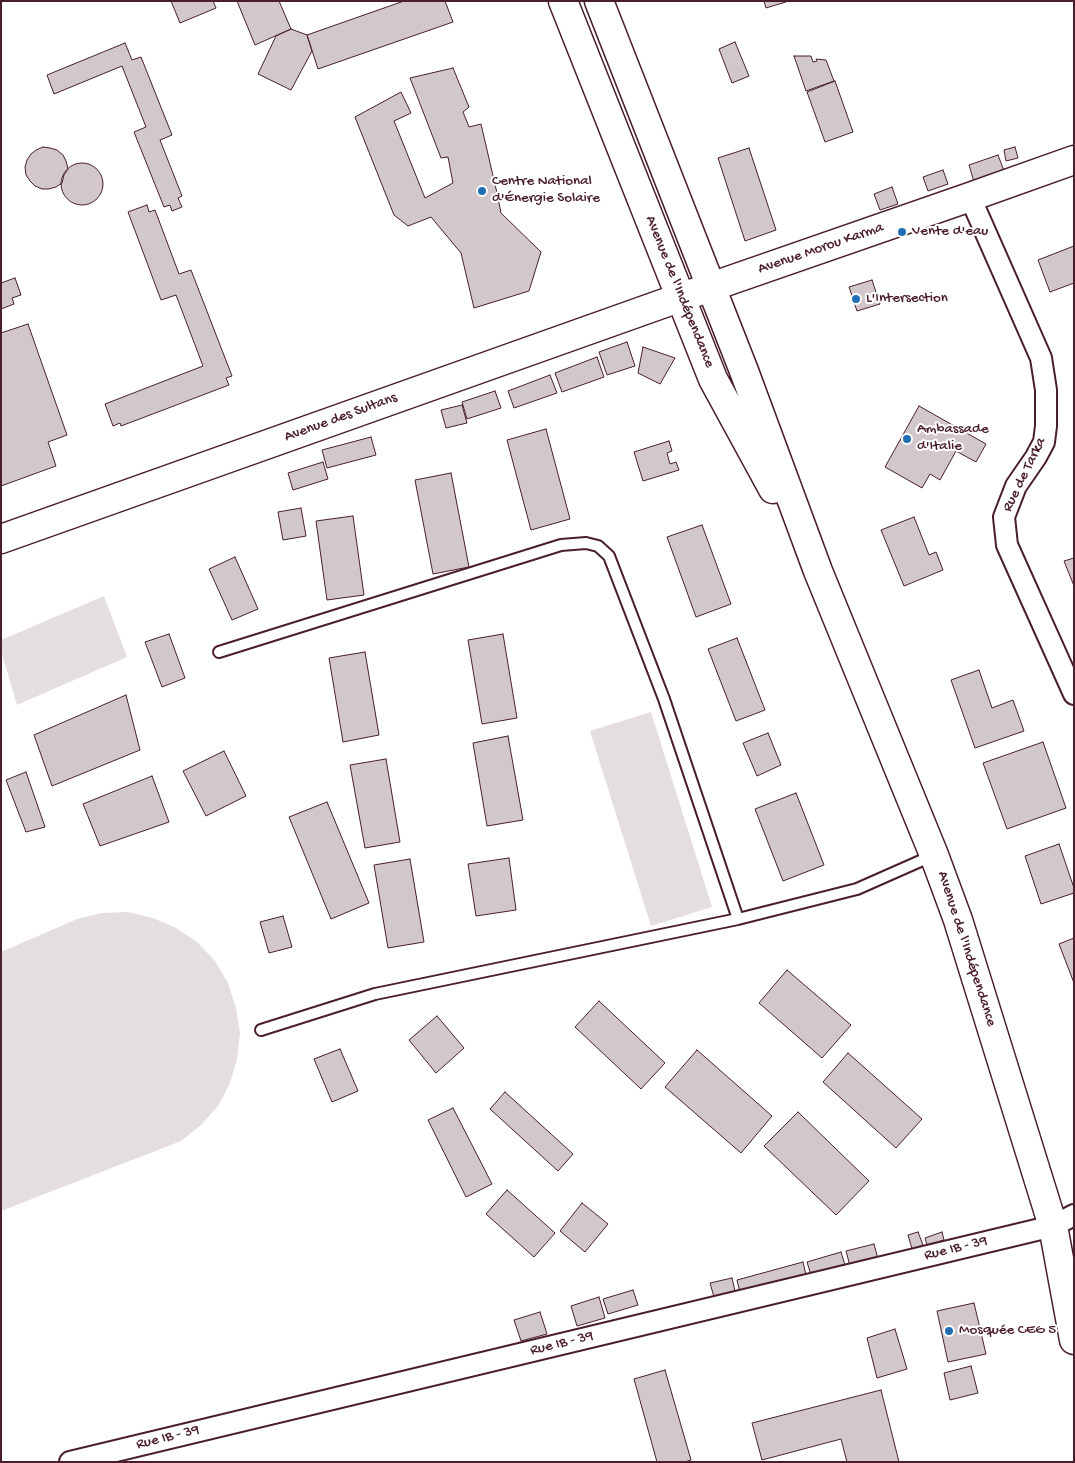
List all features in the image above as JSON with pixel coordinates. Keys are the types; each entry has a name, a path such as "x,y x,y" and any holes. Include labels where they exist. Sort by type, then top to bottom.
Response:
{"main road":[{"name":"Avenue de l'Indépendance","path":"563,1 713,379 818,572"},
{"name":"Avenue de l'Indépendance","path":"599,1 744,371 818,572 934,855 958,920 1028,1144 1063,1220 1074,1340"},
{"name":"Avenue Morou Karma","path":"681,298 1074,160"},
{"name":"Avenue des Sultans","path":"1,539 681,298"}],"street":[{"name":"Rue de Tarka","path":"970,197 1041,358 1046,390 1044,442 1016,486 1004,517 1007,545 1074,694"},
{"name":"Rue IB - 39","path":"70,1462 1063,1220"}],"lane":[{"path":"219,652 561,545 586,543 598,546 609,556 664,699 738,919"},
{"path":"261,1030 375,994 738,919 857,888 934,855"}],"shaded area":[{"path":"104,596 127,657 17,705 1,651 1,640"},
{"path":"651,712 712,907 651,926 590,731"},
{"path":"128,912 153,918 176,928 197,942 215,961 228,983 236,1008 240,1033 237,1059 230,1083 218,1106 201,1125 181,1141 1,1211 1,952 77,919 102,913"}],"building":[{"path":"171,1 213,1 216,8 180,23"},
{"path":"237,1 279,1 291,29 255,45"},
{"path":"404,1 445,1 453,22 318,69 307,35"},
{"path":"764,1 789,1 766,8"},
{"path":"291,29 307,35 312,51 291,90 258,74 276,36"},
{"path":"735,42 749,76 732,83 719,49"},
{"path":"125,43 132,60 141,57 172,135 160,140 182,196 178,198 182,207 172,211 170,205 164,207 134,132 146,127 122,66 54,94 47,75"},
{"path":"794,56 811,56 813,62 817,61 816,59 826,60 834,81 806,91"},
{"path":"453,68 469,107 463,112 469,127 481,124 501,213 541,252 529,291 474,308 461,253 431,217 408,226 394,215 355,117 401,92 411,113 394,121 425,198 453,183 448,157 441,158 410,78"},
{"path":"835,81 853,132 825,142 807,92"},
{"path":"43,147 57,150 63,155 68,169 62,183 49,189 35,186 26,175 25,167 27,160 31,154"},
{"path":"1015,147 1018,158 1006,161 1004,150"},
{"path":"749,148 776,230 745,241 718,158"},
{"path":"998,155 1004,171 974,182 969,165"},
{"path":"82,163 97,169 103,184 97,199 82,205 67,199 61,184 67,169"},
{"path":"943,170 948,184 928,191 923,177"},
{"path":"892,187 898,204 880,210 874,194"},
{"path":"147,205 149,212 155,210 179,274 191,270 232,376 226,378 229,385 121,426 120,423 113,426 105,404 203,366 176,295 161,300 128,212"},
{"path":"1074,246 1074,283 1050,292 1038,260"},
{"path":"15,278 21,295 12,298 14,304 1,309 1,283"},
{"path":"872,280 880,304 857,311 849,287"},
{"path":"28,324 67,435 48,442 56,466 1,486 1,333"},
{"path":"627,342 635,366 607,375 599,352"},
{"path":"643,347 675,358 660,384 638,373"},
{"path":"597,357 604,377 562,392 555,373"},
{"path":"550,375 557,393 514,408 508,391"},
{"path":"495,391 501,408 467,419 462,402"},
{"path":"462,405 467,423 446,428 441,410"},
{"path":"919,406 986,444 976,462 956,451 940,480 930,474 922,488 885,467"},
{"path":"546,429 570,519 531,530 507,440"},
{"path":"371,437 376,455 327,468 322,450"},
{"path":"669,441 672,451 667,453 670,464 676,462 679,470 643,481 634,452"},
{"path":"323,462 328,479 293,490 288,473"},
{"path":"451,473 469,567 433,574 415,480"},
{"path":"301,508 306,536 283,540 278,512"},
{"path":"353,516 364,595 327,600 316,521"},
{"path":"914,517 929,555 936,552 943,570 904,586 881,530"},
{"path":"702,525 731,604 696,617 667,537"},
{"path":"235,557 258,609 232,620 209,569"},
{"path":"1074,558 1074,586 1064,561"},
{"path":"169,634 185,678 162,687 145,642"},
{"path":"503,634 517,718 482,724 468,640"},
{"path":"737,638 765,710 736,721 708,649"},
{"path":"365,652 379,735 343,742 329,658"},
{"path":"979,670 992,708 1013,700 1024,731 975,748 951,680"},
{"path":"126,695 140,750 52,786 34,735"},
{"path":"768,733 781,765 757,776 743,743"},
{"path":"508,736 523,820 487,826 473,743"},
{"path":"1043,742 1066,808 1007,829 983,763"},
{"path":"224,751 246,796 206,816 183,771"},
{"path":"386,759 400,842 365,848 350,765"},
{"path":"26,772 45,827 26,832 6,780"},
{"path":"152,776 169,822 100,846 83,804"},
{"path":"796,793 824,865 783,881 755,809"},
{"path":"327,802 369,903 331,919 289,817"},
{"path":"1059,844 1074,893 1041,904 1025,856"},
{"path":"509,858 516,910 476,916 468,864"},
{"path":"410,859 424,942 388,948 374,865"},
{"path":"283,916 292,947 269,953 260,922"},
{"path":"1074,938 1074,983 1059,944"},
{"path":"787,970 851,1025 822,1058 759,1003"},
{"path":"599,1001 665,1063 641,1089 575,1027"},
{"path":"437,1016 464,1048 436,1073 409,1040"},
{"path":"340,1049 358,1091 332,1102 314,1059"},
{"path":"697,1050 772,1116 741,1153 665,1087"},
{"path":"848,1053 922,1119 896,1148 823,1082"},
{"path":"505,1092 573,1154 558,1171 490,1109"},
{"path":"453,1108 492,1184 466,1197 428,1120"},
{"path":"798,1112 869,1181 836,1215 764,1146"},
{"path":"507,1190 555,1233 534,1257 486,1214"},
{"path":"582,1203 608,1224 585,1252 560,1231"},
{"path":"918,1232 923,1245 912,1249 908,1235"},
{"path":"942,1232 944,1240 927,1245 925,1238"},
{"path":"874,1244 878,1259 850,1266 846,1251"},
{"path":"841,1252 845,1265 811,1275 807,1262"},
{"path":"803,1262 808,1284 742,1301 737,1280"},
{"path":"732,1278 735,1291 714,1297 710,1283"},
{"path":"633,1290 638,1305 608,1314 603,1299"},
{"path":"599,1297 605,1318 577,1326 571,1306"},
{"path":"974,1303 986,1354 948,1362 937,1311"},
{"path":"540,1312 547,1334 521,1341 514,1320"},
{"path":"895,1329 907,1369 877,1378 867,1338"},
{"path":"971,1366 978,1393 950,1400 944,1373"},
{"path":"665,1370 691,1460 685,1462 657,1462 634,1379"},
{"path":"881,1390 899,1462 847,1462 841,1439 762,1460 752,1423"}],"place":[{"name":"Centre National d'Énergie Solaire","path":"482,191"},
{"name":"Vente d'eau","path":"902,232"},
{"name":"L'Intersection","path":"856,299"},
{"name":"Ambassade d'Italie","path":"907,439"},
{"name":"Mosquée CEG 5","path":"949,1331"}]}
